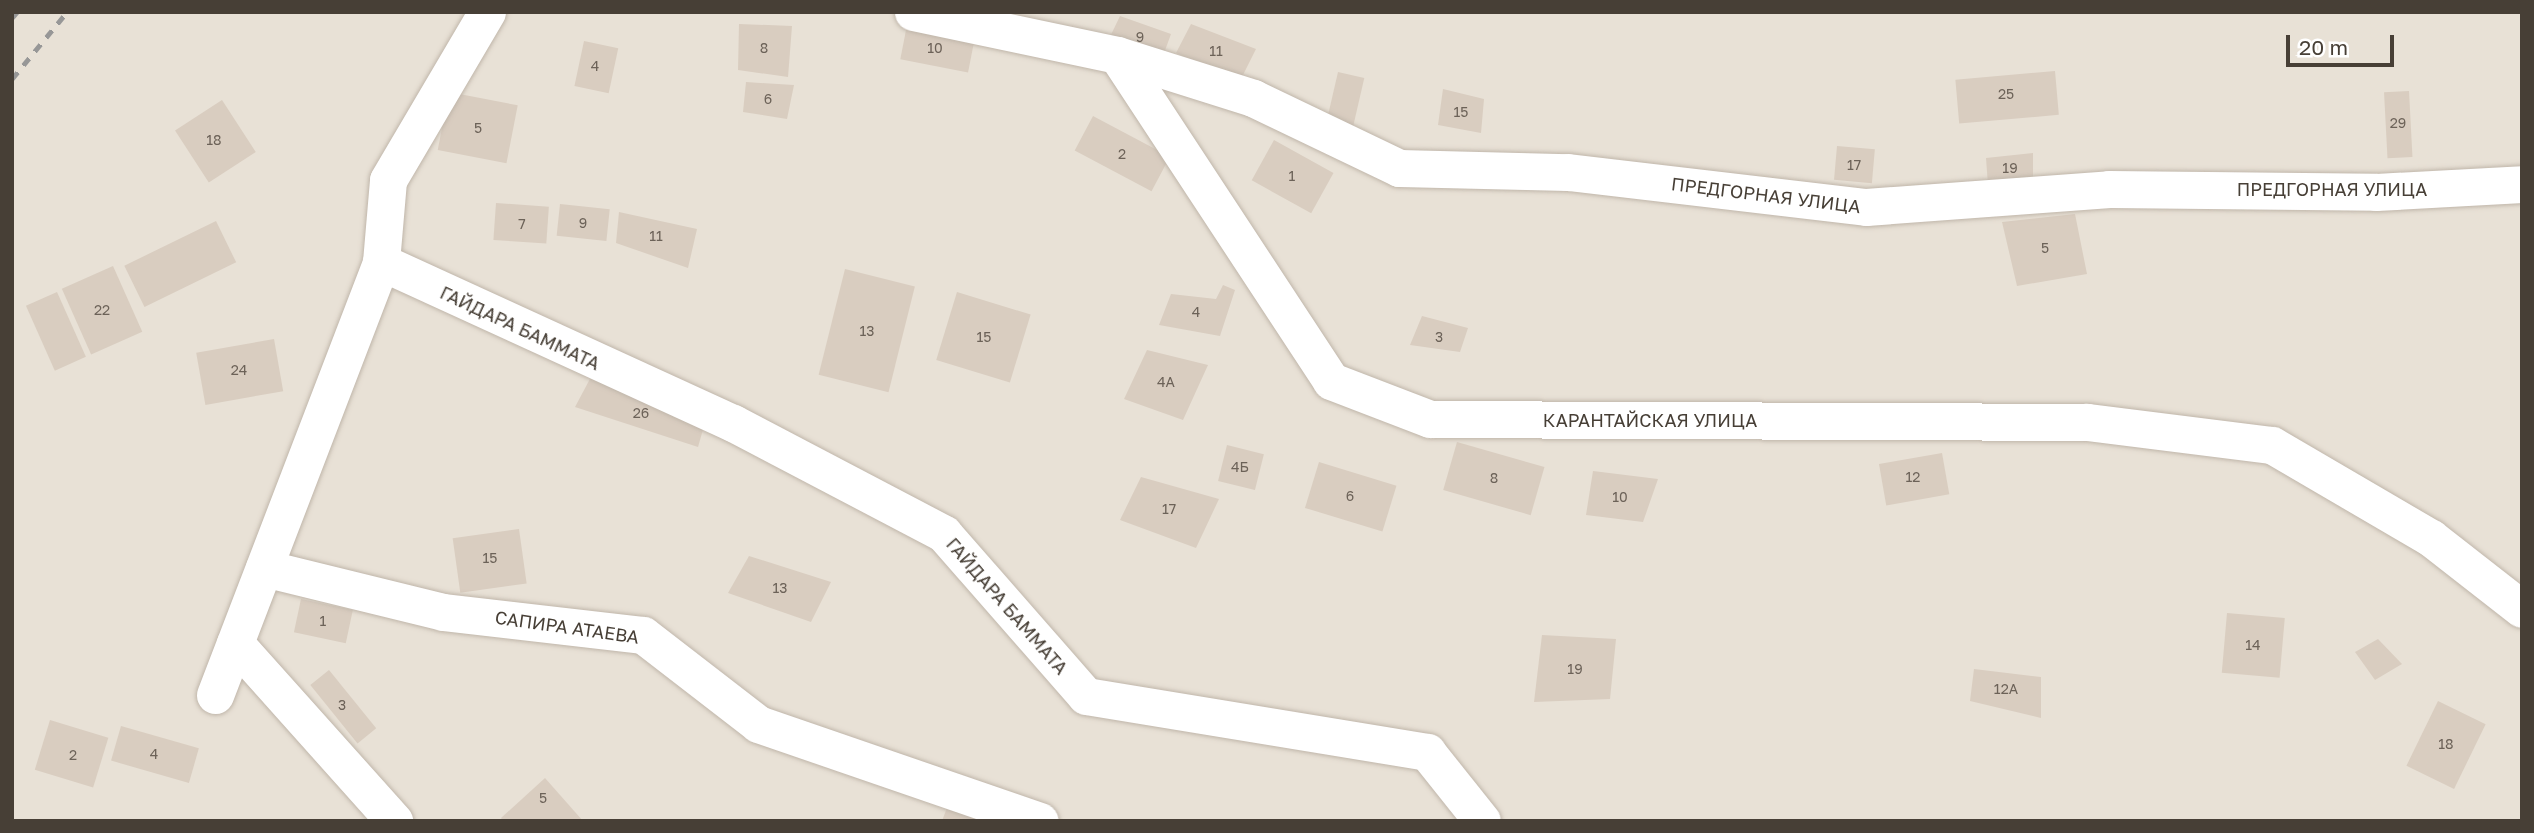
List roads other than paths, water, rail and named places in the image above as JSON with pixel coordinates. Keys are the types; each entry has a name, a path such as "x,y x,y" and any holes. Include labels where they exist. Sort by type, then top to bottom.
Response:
{"street":[{"path":"215,695 381,262 388,180 486,12"},
{"path":"913,12 1117,55"},
{"name":"ПРЕДГОРНАЯ УЛИЦА","path":"1117,55 1253,98 1399,168 1568,172 1866,207 2109,189 2376,192 2522,184"},
{"name":"КАРАНТАЙСКАЯ УЛИЦА","path":"1117,55 1331,381 1430,419 2087,422 2272,445 2431,538 2522,609"},
{"name":"ГАЙДАРА БАММАТА","path":"381,262 733,423 944,534 1086,696 1427,752 1482,821"},
{"name":"САПИРА АТАЕВА","path":"264,568 443,612 643,635 758,724 1040,821"},
{"path":"235,643 394,821"}],"railway":[{"path":"12,18 17,12"},
{"path":"12,79 67,12"}]}
